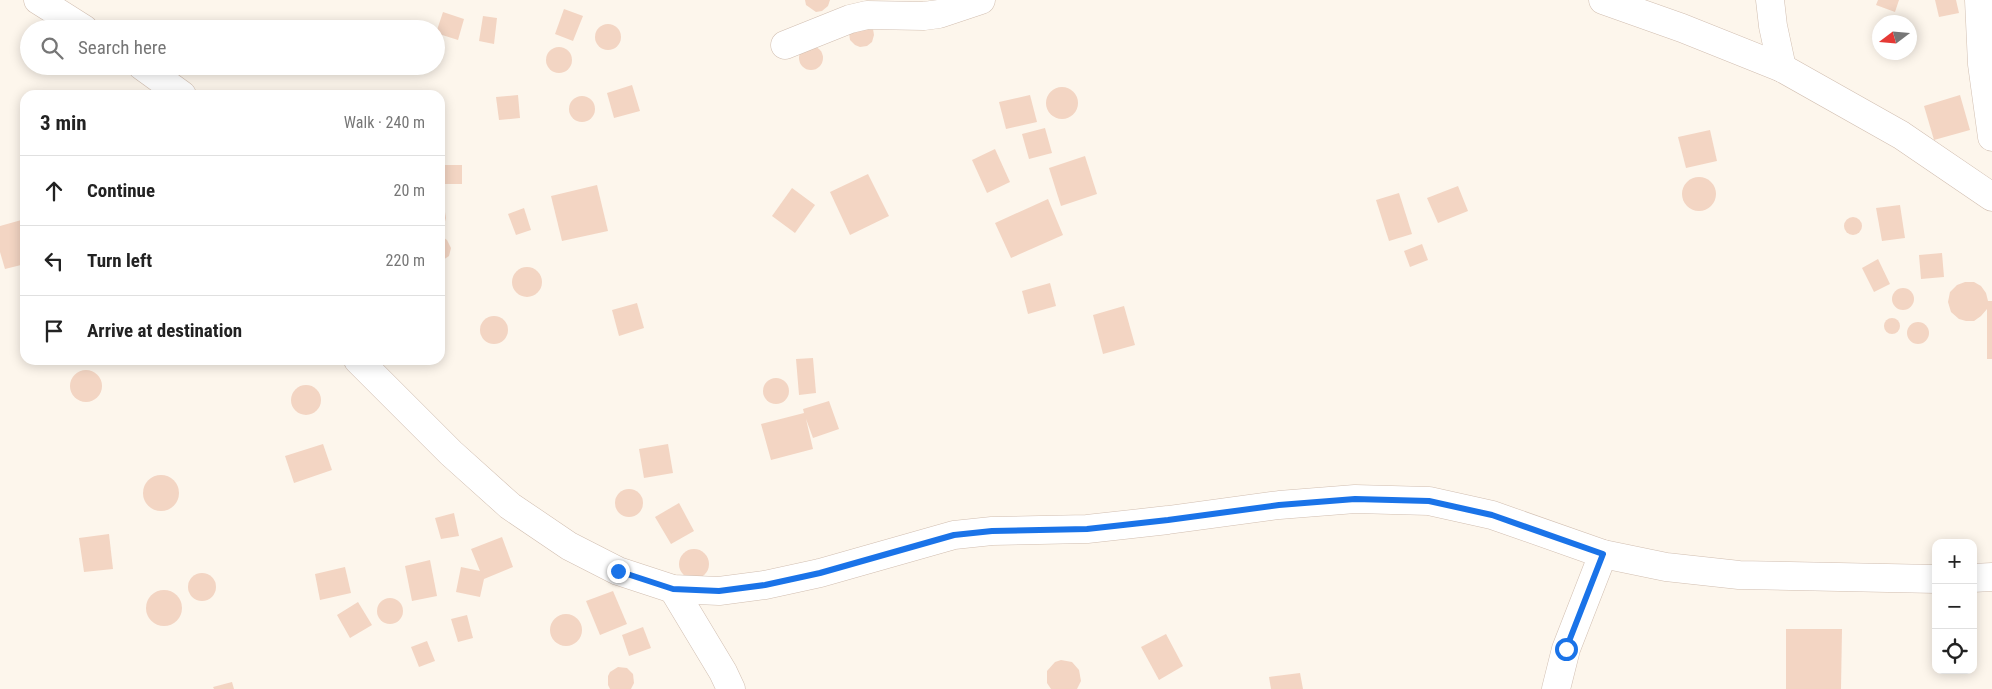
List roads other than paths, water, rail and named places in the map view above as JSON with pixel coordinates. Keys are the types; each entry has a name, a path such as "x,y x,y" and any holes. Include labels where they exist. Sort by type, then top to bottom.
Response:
{"street":[{"path":"38,0 70,20"},
{"path":"785,45 867,14 924,16 939,14 981,0"},
{"path":"1604,0 1782,68 1901,135 1992,197"},
{"path":"1770,0 1773,26 1782,68"},
{"path":"1979,0 1982,64 1992,137"},
{"path":"154,75 175,90"},
{"path":"363,365 451,453 510,506 569,546 618,571 673,589 719,591 765,585 820,573 954,535 992,531 1087,529 1279,505 1355,499 1429,501 1492,515 1603,554 1666,567 1739,575 1932,579"},
{"path":"1556,689 1566,649 1603,554"},
{"path":"1977,578 1992,577"},
{"path":"673,589 723,672 731,689"}]}
